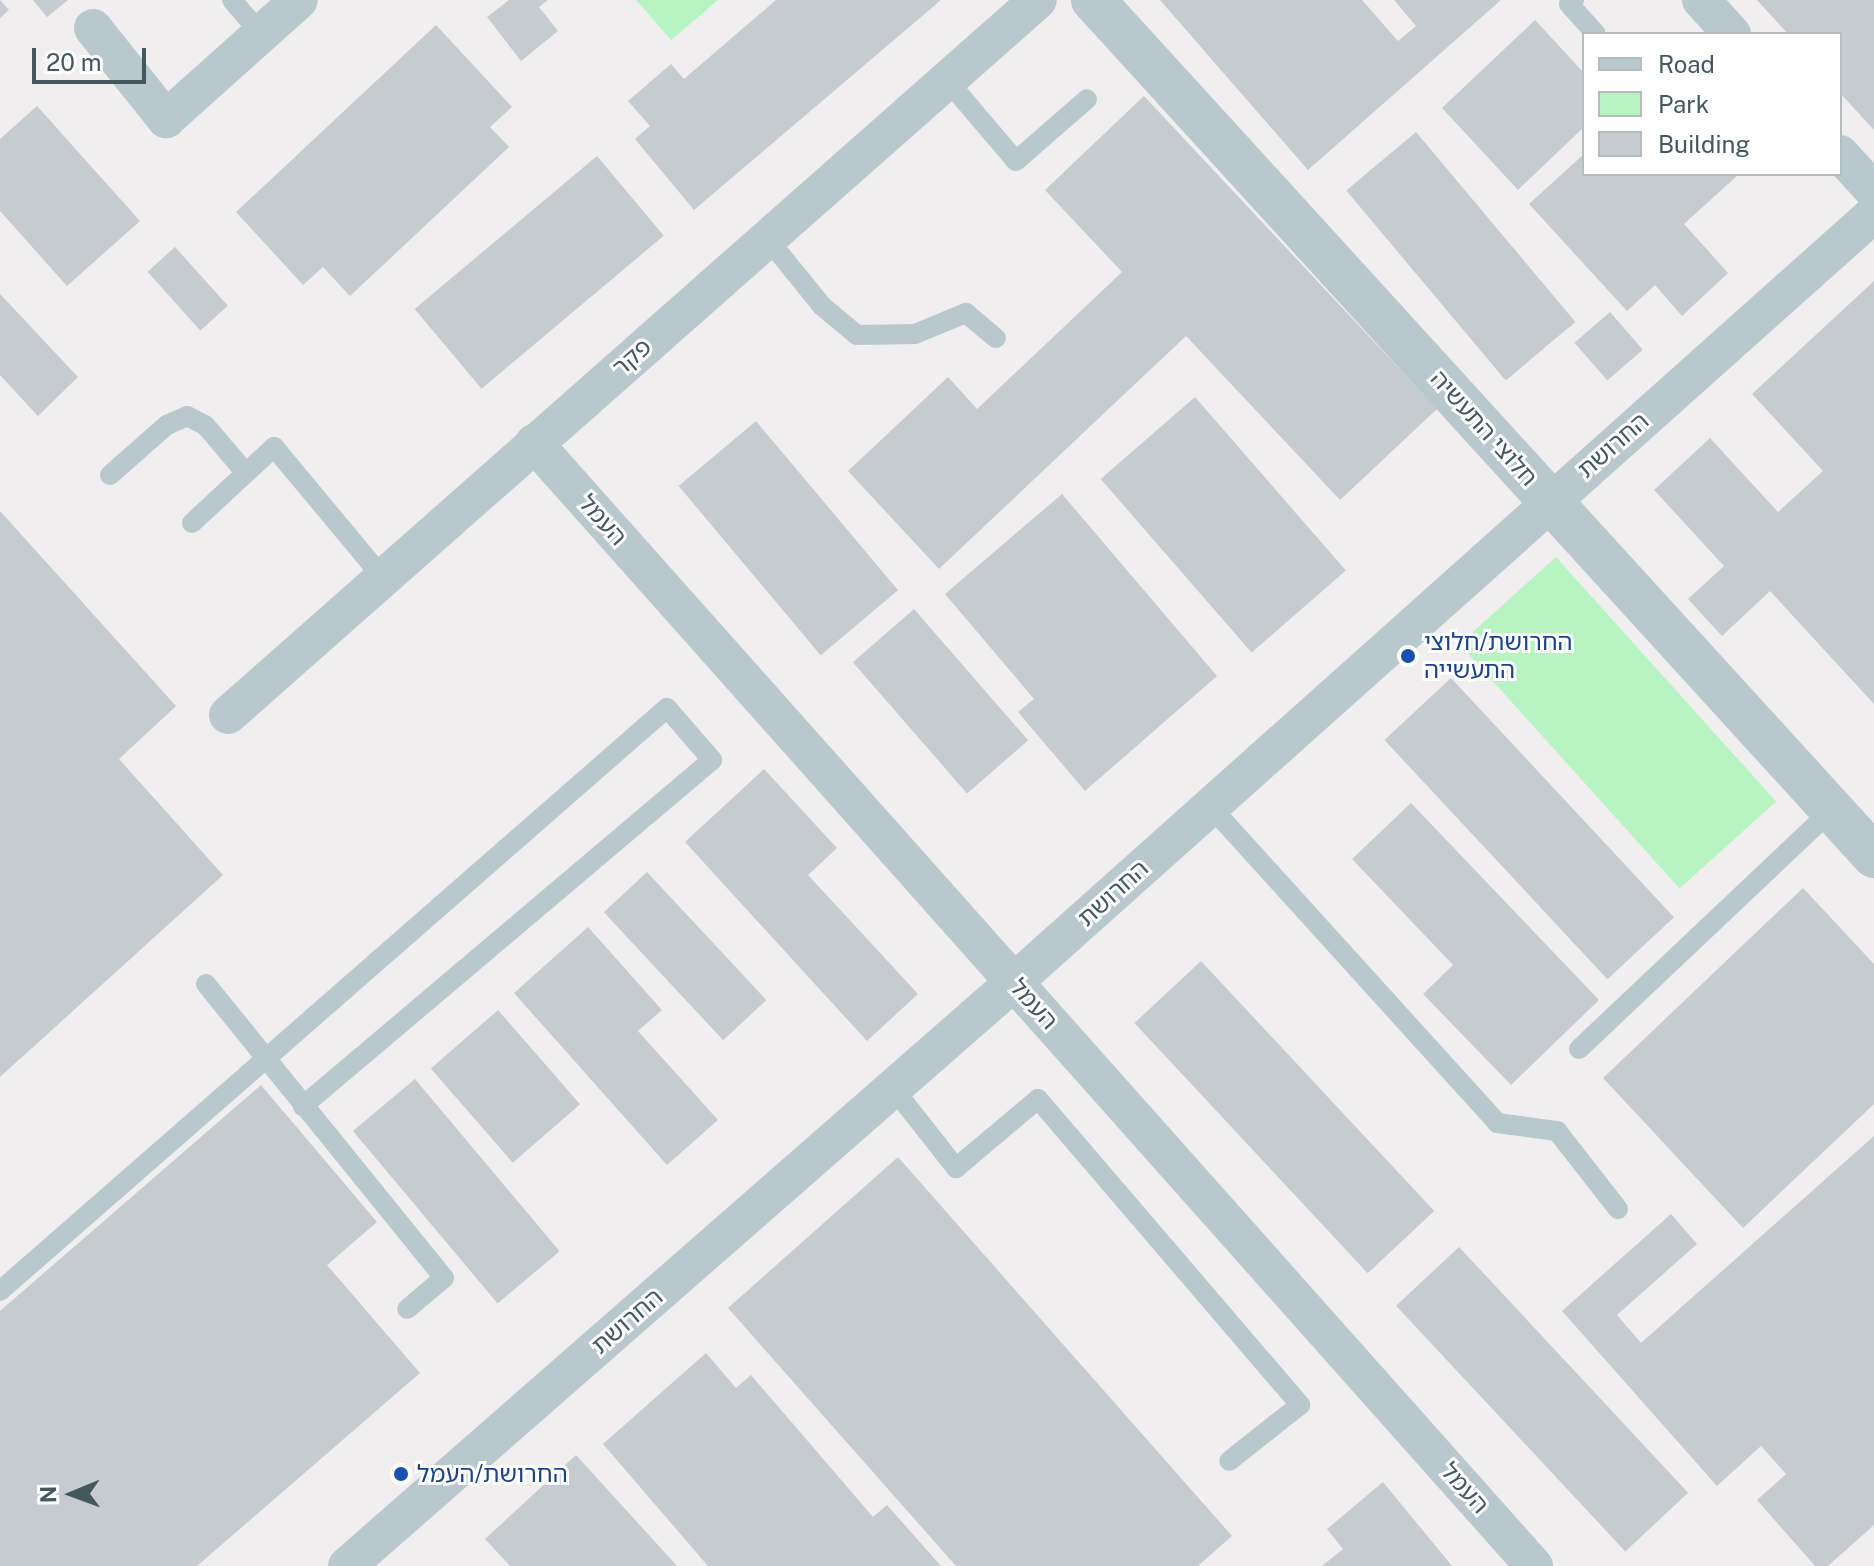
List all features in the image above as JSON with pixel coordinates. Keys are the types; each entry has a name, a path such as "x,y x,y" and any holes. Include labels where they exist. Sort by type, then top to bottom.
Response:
{"street":[{"path":"93,28 166,119 299,0"},
{"name":"פקר","path":"228,715 1038,0"},
{"name":"חלוצי התעשיה","path":"1093,0 1874,856"},
{"path":"1701,0 1730,32"},
{"path":"1842,156 1874,191"},
{"name":"החרושת","path":"347,1566 1014,982 1874,214"},
{"name":"העמל","path":"534,443 1534,1566"}],"lane":[{"path":"232,0 261,34"},
{"path":"1574,0 1569,4 1594,32"},
{"path":"947,80 1016,161 1087,99"},
{"path":"767,238 822,306 857,335 915,334 966,313 996,338"},
{"path":"110,475 167,425 187,416 205,425 246,473"},
{"path":"192,523 274,447 383,578"},
{"path":"0,1291 667,708 712,760 303,1106"},
{"path":"1210,806 1497,1123 1557,1131 1618,1209"},
{"path":"1579,1049 1832,810"},
{"path":"206,984 444,1278 407,1309"},
{"path":"893,1088 956,1168 1038,1099 1300,1405 1229,1461"}],"green space":[{"path":"636,0 718,0 671,40"},
{"path":"1556,557 1776,801 1680,888 1459,644"}],"building":[{"path":"0,0 9,10 0,18"},
{"path":"33,0 68,0 47,17"},
{"path":"509,0 548,0 539,7 558,31 521,61 487,17"},
{"path":"776,0 941,0 694,210 635,139 650,126 628,101 671,64 684,79"},
{"path":"1160,0 1362,0 1398,41 1416,26 1394,0 1501,0 1308,170"},
{"path":"1757,0 1874,0 1874,130 1842,95 1842,32 1786,32"},
{"path":"1535,20 1582,71 1582,129 1518,190 1442,108"},
{"path":"436,25 512,107 490,127 509,147 350,296 323,267 303,285 236,212"},
{"path":"1144,96 1437,409 1340,500 1186,336 939,569 848,471 948,377 977,409 1122,272 1045,190"},
{"path":"37,106 140,221 67,286 0,211 0,139"},
{"path":"1416,132 1575,322 1506,380 1346,190"},
{"path":"597,156 664,236 482,389 415,309"},
{"path":"1582,156 1582,176 1737,176 1684,224 1728,273 1682,316 1655,285 1627,311 1529,204"},
{"path":"175,247 228,306 200,330 148,272"},
{"path":"1874,281 1874,704 1770,591 1722,636 1688,599 1724,566 1654,490 1710,438 1778,512 1823,471 1752,394"},
{"path":"0,294 78,377 38,416 0,375"},
{"path":"1610,312 1643,350 1607,381 1575,343"},
{"path":"1195,397 1346,571 1252,653 1101,479"},
{"path":"756,421 898,590 821,655 679,486"},
{"path":"1062,494 1217,676 1085,791 1018,712 1034,699 945,594"},
{"path":"0,511 176,706 119,759 223,875 0,1077"},
{"path":"914,609 1028,740 967,793 853,662"},
{"path":"1451,678 1674,917 1607,979 1384,740"},
{"path":"764,769 837,848 808,875 918,994 867,1041 685,842"},
{"path":"1411,803 1599,1000 1511,1085 1423,994 1453,965 1352,859"},
{"path":"647,872 766,1000 723,1040 604,912"},
{"path":"1803,888 1874,964 1874,1104 1743,1228 1603,1078"},
{"path":"588,927 662,1010 638,1031 718,1120 667,1165 514,993"},
{"path":"1201,961 1434,1211 1368,1273 1134,1023"},
{"path":"498,1010 580,1104 513,1163 431,1068"},
{"path":"415,1079 560,1251 498,1303 353,1131"},
{"path":"261,1085 377,1222 327,1265 420,1373 197,1566 0,1566 0,1311"},
{"path":"1874,1136 1874,1525 1828,1566 1815,1566 1757,1500 1786,1474 1761,1446 1717,1486 1562,1311 1671,1214 1697,1244 1617,1315 1641,1343"},
{"path":"898,1157 1232,1536 1198,1566 956,1566 728,1308"},
{"path":"1459,1247 1688,1493 1625,1551 1396,1306"},
{"path":"706,1353 736,1388 751,1375 873,1517 887,1505 941,1566 708,1566 603,1444"},
{"path":"576,1455 677,1566 510,1566 485,1539"},
{"path":"1383,1482 1452,1566 1322,1566 1343,1549 1327,1529"}],"place":[{"name":"החרושת/חלוצי התעשייה","path":"1408,656"},
{"name":"החרושת/העמל","path":"401,1474"}]}
